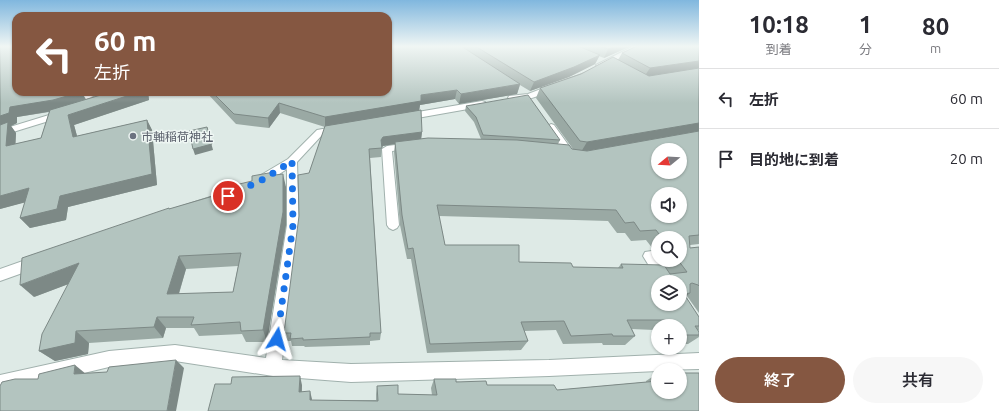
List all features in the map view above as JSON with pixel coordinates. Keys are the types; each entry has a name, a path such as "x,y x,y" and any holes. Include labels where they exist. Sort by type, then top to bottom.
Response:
{"street":[{"path":"592,70 598,65"},
{"path":"613,65 619,68"},
{"path":"506,100 531,99 566,83"},
{"path":"516,87 531,99"},
{"path":"86,96 103,101 86,106"},
{"path":"397,119 490,102"},
{"path":"0,132 71,111"},
{"path":"546,120 571,156 581,157"},
{"path":"250,185 264,179 292,161 320,132 351,127"},
{"path":"394,225 387,149 418,145"},
{"path":"552,150 568,151"},
{"path":"273,368 293,225 292,161"},
{"path":"0,275 50,257"},
{"path":"0,384 109,359 175,353 273,368 350,373 544,368 699,361"}],"building":[{"path":"0,65 12,65 12,96 67,96 53,100 10,107 9,113 0,116"},
{"path":"392,65 491,65 520,84 461,94 457,90 421,95 421,101 325,117 279,103 268,118 234,114 216,96 392,96"},
{"path":"506,65 578,65 574,67 534,82"},
{"path":"598,65 628,65 649,76 699,68 699,123 587,142 580,141 540,88 581,74"},
{"path":"645,65 670,65 650,68"},
{"path":"528,95 560,140 483,135 476,117 466,106"},
{"path":"97,96 127,96 68,115 73,137 147,120 152,174 60,196 57,209 20,218 29,188 0,196 0,125 8,122 6,146 41,138 50,110"},
{"path":"421,110 422,132 383,137 381,140 382,148 369,149 381,333 370,333 370,337 303,340 303,338 290,339 291,333 284,333 299,216 298,175 309,173 325,126"},
{"path":"207,127 212,144 193,149 189,131"},
{"path":"699,131 699,235 689,236 690,248 699,247 699,286 692,283 690,284 690,293 687,294 687,275 651,275 651,311 687,311 687,299 699,317 699,326 695,326 699,332 699,335 687,335 687,319 627,320 635,336 613,336 612,334 571,336 564,321 521,322 528,341 430,344 413,248 408,249 402,215 395,142 428,138 517,140 569,145 572,149 587,151","holes":["437,205 616,210 625,223 634,222 640,231 687,231 687,267 683,267 687,272 670,274 665,267 651,267 651,265 621,264 623,268 573,267 571,263 519,262 519,245 445,245"]},
{"path":"274,172 275,175 283,174 283,212 263,330 241,331 240,322 191,325 194,317 157,317 154,327 76,331 75,343 39,351 42,334 79,263 20,285 22,258 169,208 220,194 219,190 252,181 252,176","holes":["241,253 233,292 167,294 179,256"]},
{"path":"176,360 167,411 0,411 0,386 2,382 15,379 38,379 39,374 75,365 74,374 107,372 109,367"},
{"path":"687,373 699,373 699,411 208,411 215,384 231,384 232,377 300,376 299,392 310,391 310,400 378,401 377,386 398,385 398,394 437,395 434,379 456,379 456,382 486,381 487,385 554,385 557,390 651,382 651,399 687,399"}],"place":[{"name":"市軸稲荷神社","path":"133,136"}],"route":[{"path":"228,196 264,179 292,161 293,225 277,339"}]}
